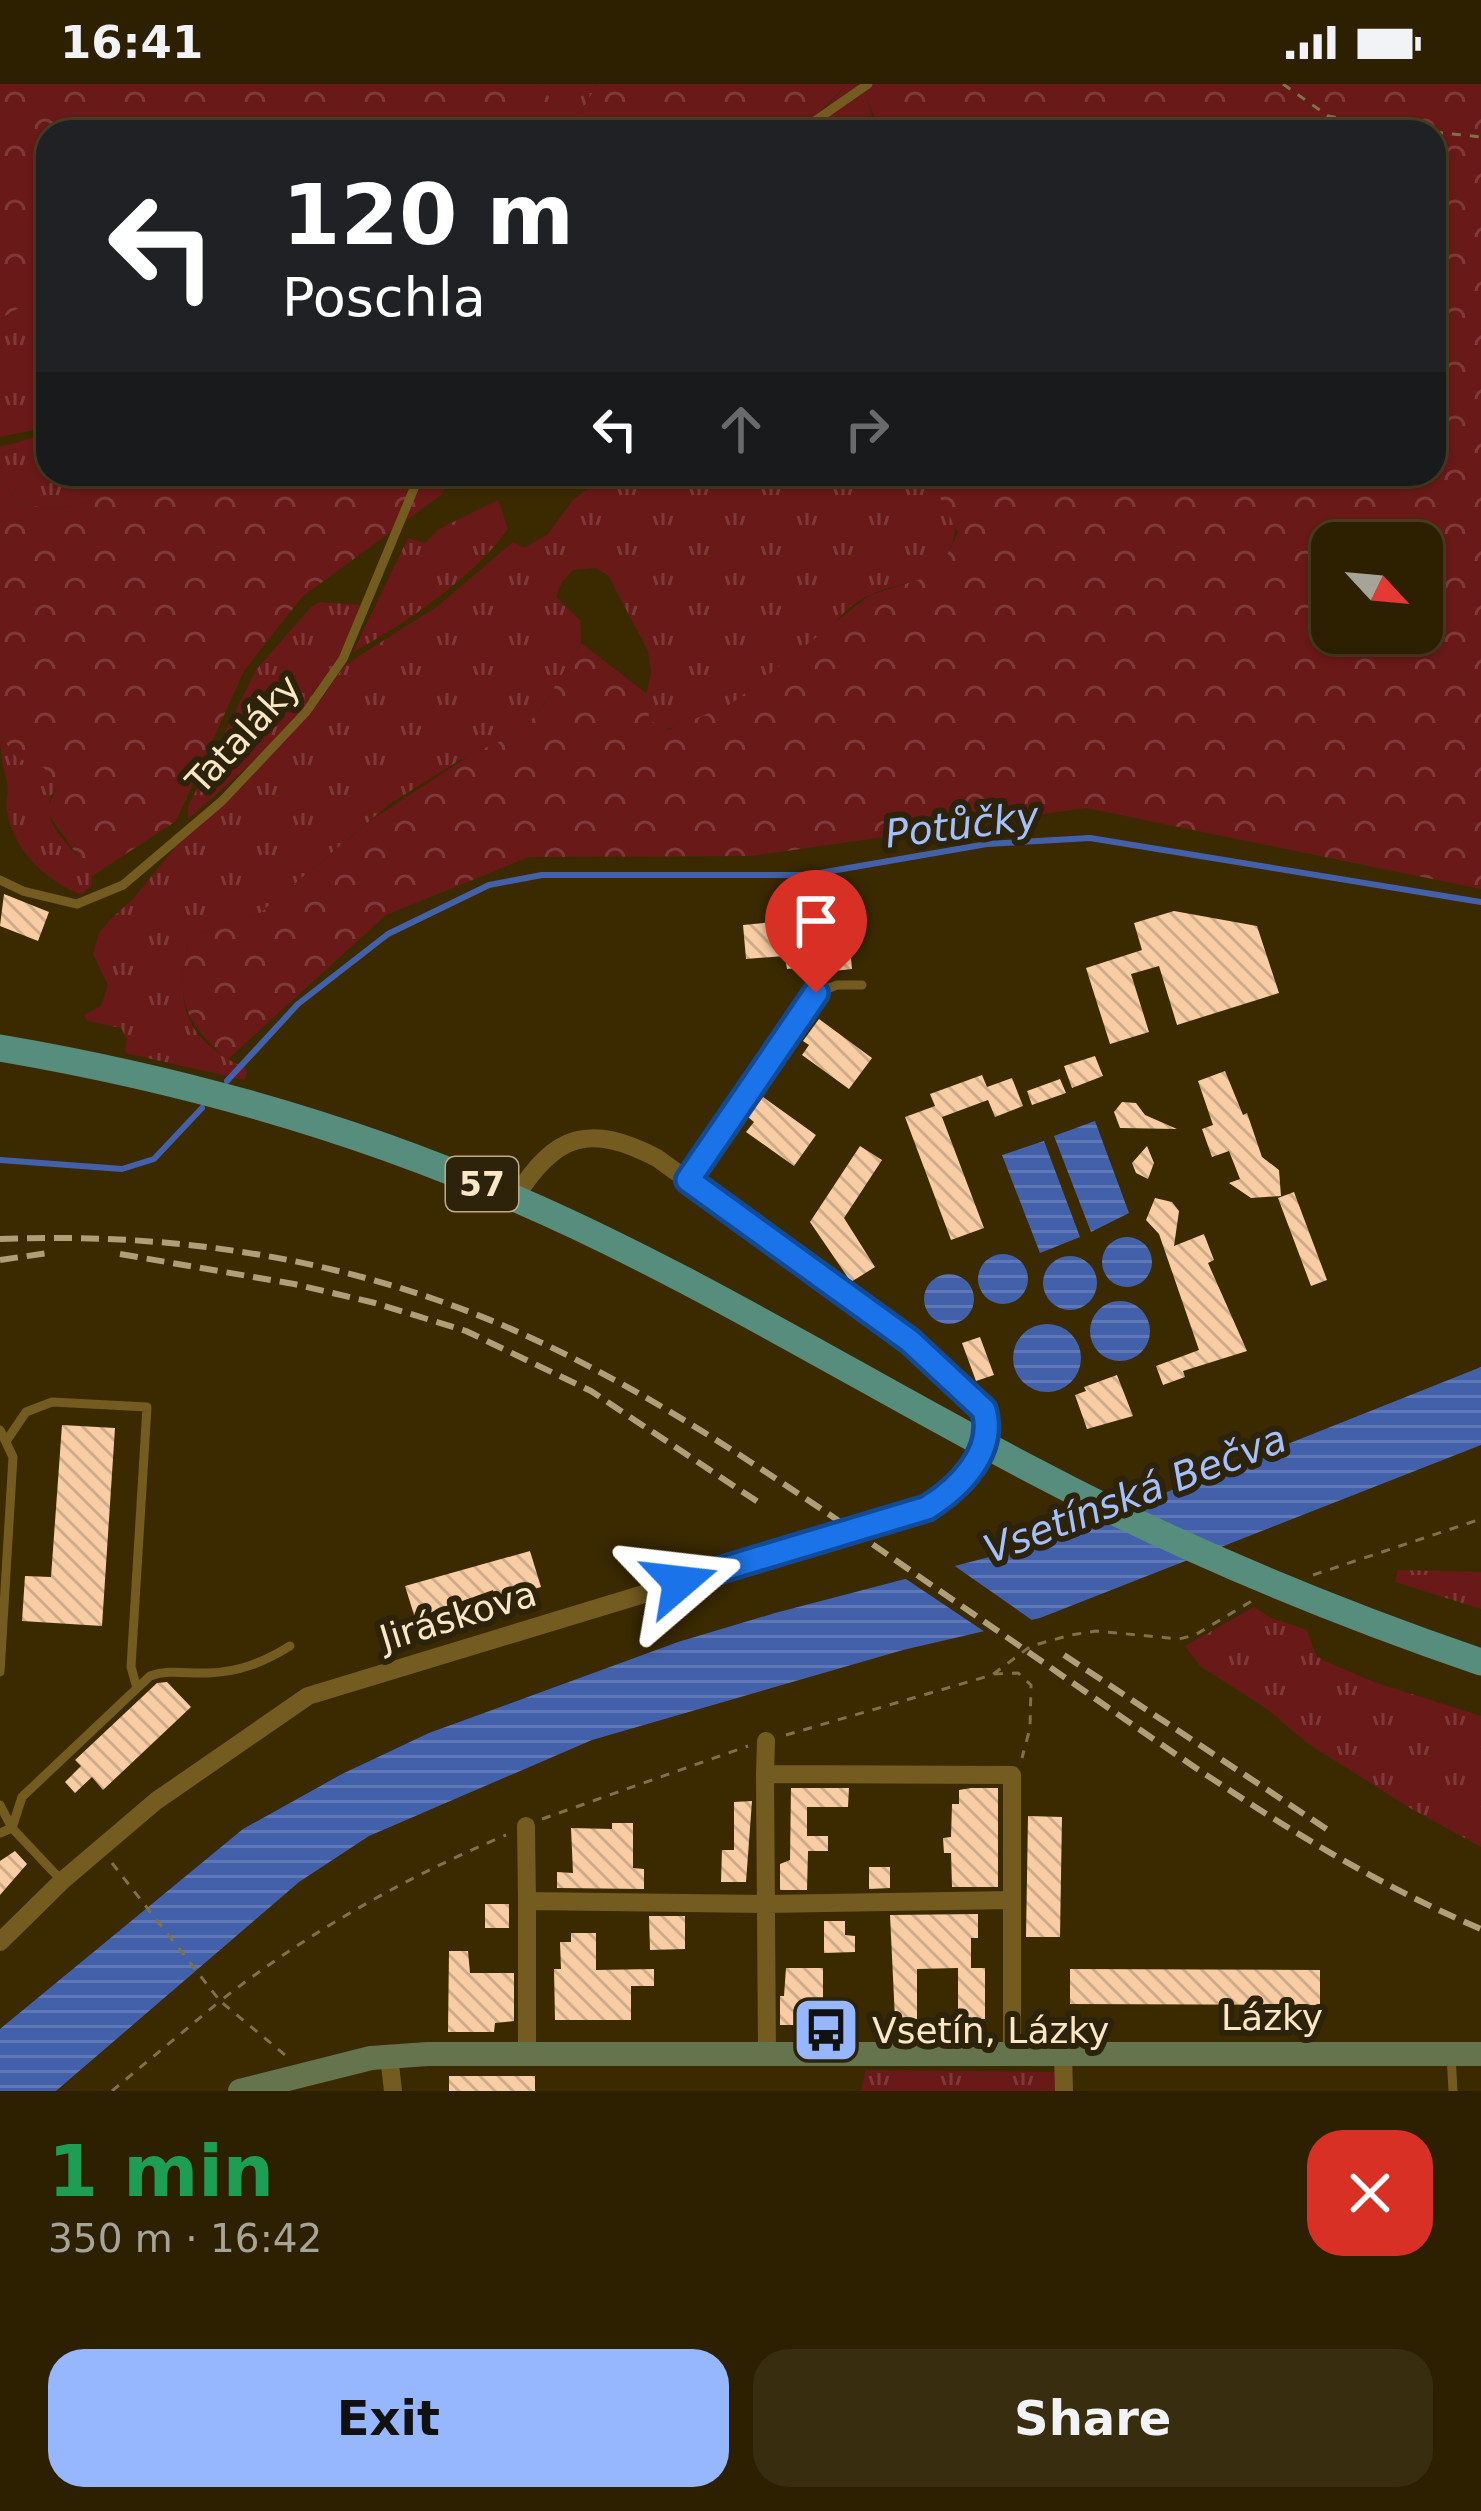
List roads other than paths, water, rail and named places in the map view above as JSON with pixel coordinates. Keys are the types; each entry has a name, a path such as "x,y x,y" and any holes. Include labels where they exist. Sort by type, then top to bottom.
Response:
{"main road":[{"name":"57","path":"0,1048 229,1098 389,1149 515,1198 625,1250 1142,1525 1358,1618 1481,1662"}],"street":[{"path":"515,1198 550,1156 588,1136 630,1144 688,1180"},
{"name":"Jiráskova","path":"0,1942 62,1881 156,1801 308,1696 927,1508 958,1486 981,1449 987,1420 984,1410 910,1341 688,1180"},
{"path":"766,1741 766,2052"},
{"path":"765,1774 1012,1774 1012,2053"},
{"path":"526,1826 527,2052"},
{"path":"527,1900 765,1904 1011,1900"},
{"name":"Lázky","path":"240,2091 304,2072 389,2056 527,2052 1481,2054"},
{"path":"1063,2054 1064,2091"},
{"path":"389,2056 392,2091"}],"lane":[{"path":"817,120 868,84"},
{"name":"Tataláky","path":"0,880 39,896 77,904 123,885 222,801 306,712 344,659 415,486"},
{"path":"688,1180 816,993 837,985 862,985"},
{"path":"0,1672 13,1457 3,1435 26,1412 52,1402 147,1407 131,1667 137,1688"},
{"path":"4,1829 22,1797 137,1688 161,1672 242,1670 290,1646"},
{"path":"0,1804 4,1829 62,1881"},
{"path":"1451,2054 1453,2091"}],"water":[{"path":"1095,1121 1129,1213 1091,1232 1054,1136"},
{"path":"1044,1141 1080,1237 1040,1253 1002,1155"},
{"path":"1127,1237 1145,1244 1152,1262 1145,1280 1127,1287 1109,1280 1102,1262 1109,1244"},
{"path":"1003,1254 1021,1261 1028,1279 1021,1297 1003,1304 985,1297 978,1279 985,1261"},
{"path":"1070,1256 1089,1264 1097,1283 1089,1302 1070,1310 1051,1302 1043,1283 1051,1264"},
{"path":"949,1274 967,1281 974,1299 967,1317 949,1324 931,1317 924,1299 931,1281"},
{"path":"1120,1301 1141,1310 1150,1331 1141,1352 1120,1361 1099,1352 1090,1331 1099,1310"},
{"path":"1047,1324 1071,1334 1081,1358 1071,1382 1047,1392 1023,1382 1013,1358 1023,1334"},
{"path":"1481,1367 1481,1445 1040,1618 903,1650 592,1740 369,1836 299,1882 56,2091 0,2091 0,2029 243,1829 342,1774 429,1733 678,1642 1031,1546"}],"waterway":[{"name":"Potůčky","path":"227,1081 298,1004 388,934 489,885 542,875 808,875 987,844 1090,838 1481,902"},
{"name":"Potůčky","path":"0,1160 122,1169 154,1159 202,1108"}],"railway":[{"path":"0,1239 111,1239 276,1258 437,1300 547,1346 653,1402 755,1465 1281,1823 1379,1880 1481,1929"},
{"path":"0,1260 48,1253"},
{"path":"120,1254 294,1284 466,1331 591,1391 761,1504"},
{"path":"1064,1655 1334,1834"}],"place":[{"name":"Vsetín, Lázky","path":"826,2030"}],"water label":[{"name":"Vsetínská Bečva","path":"1135,1494"}]}
